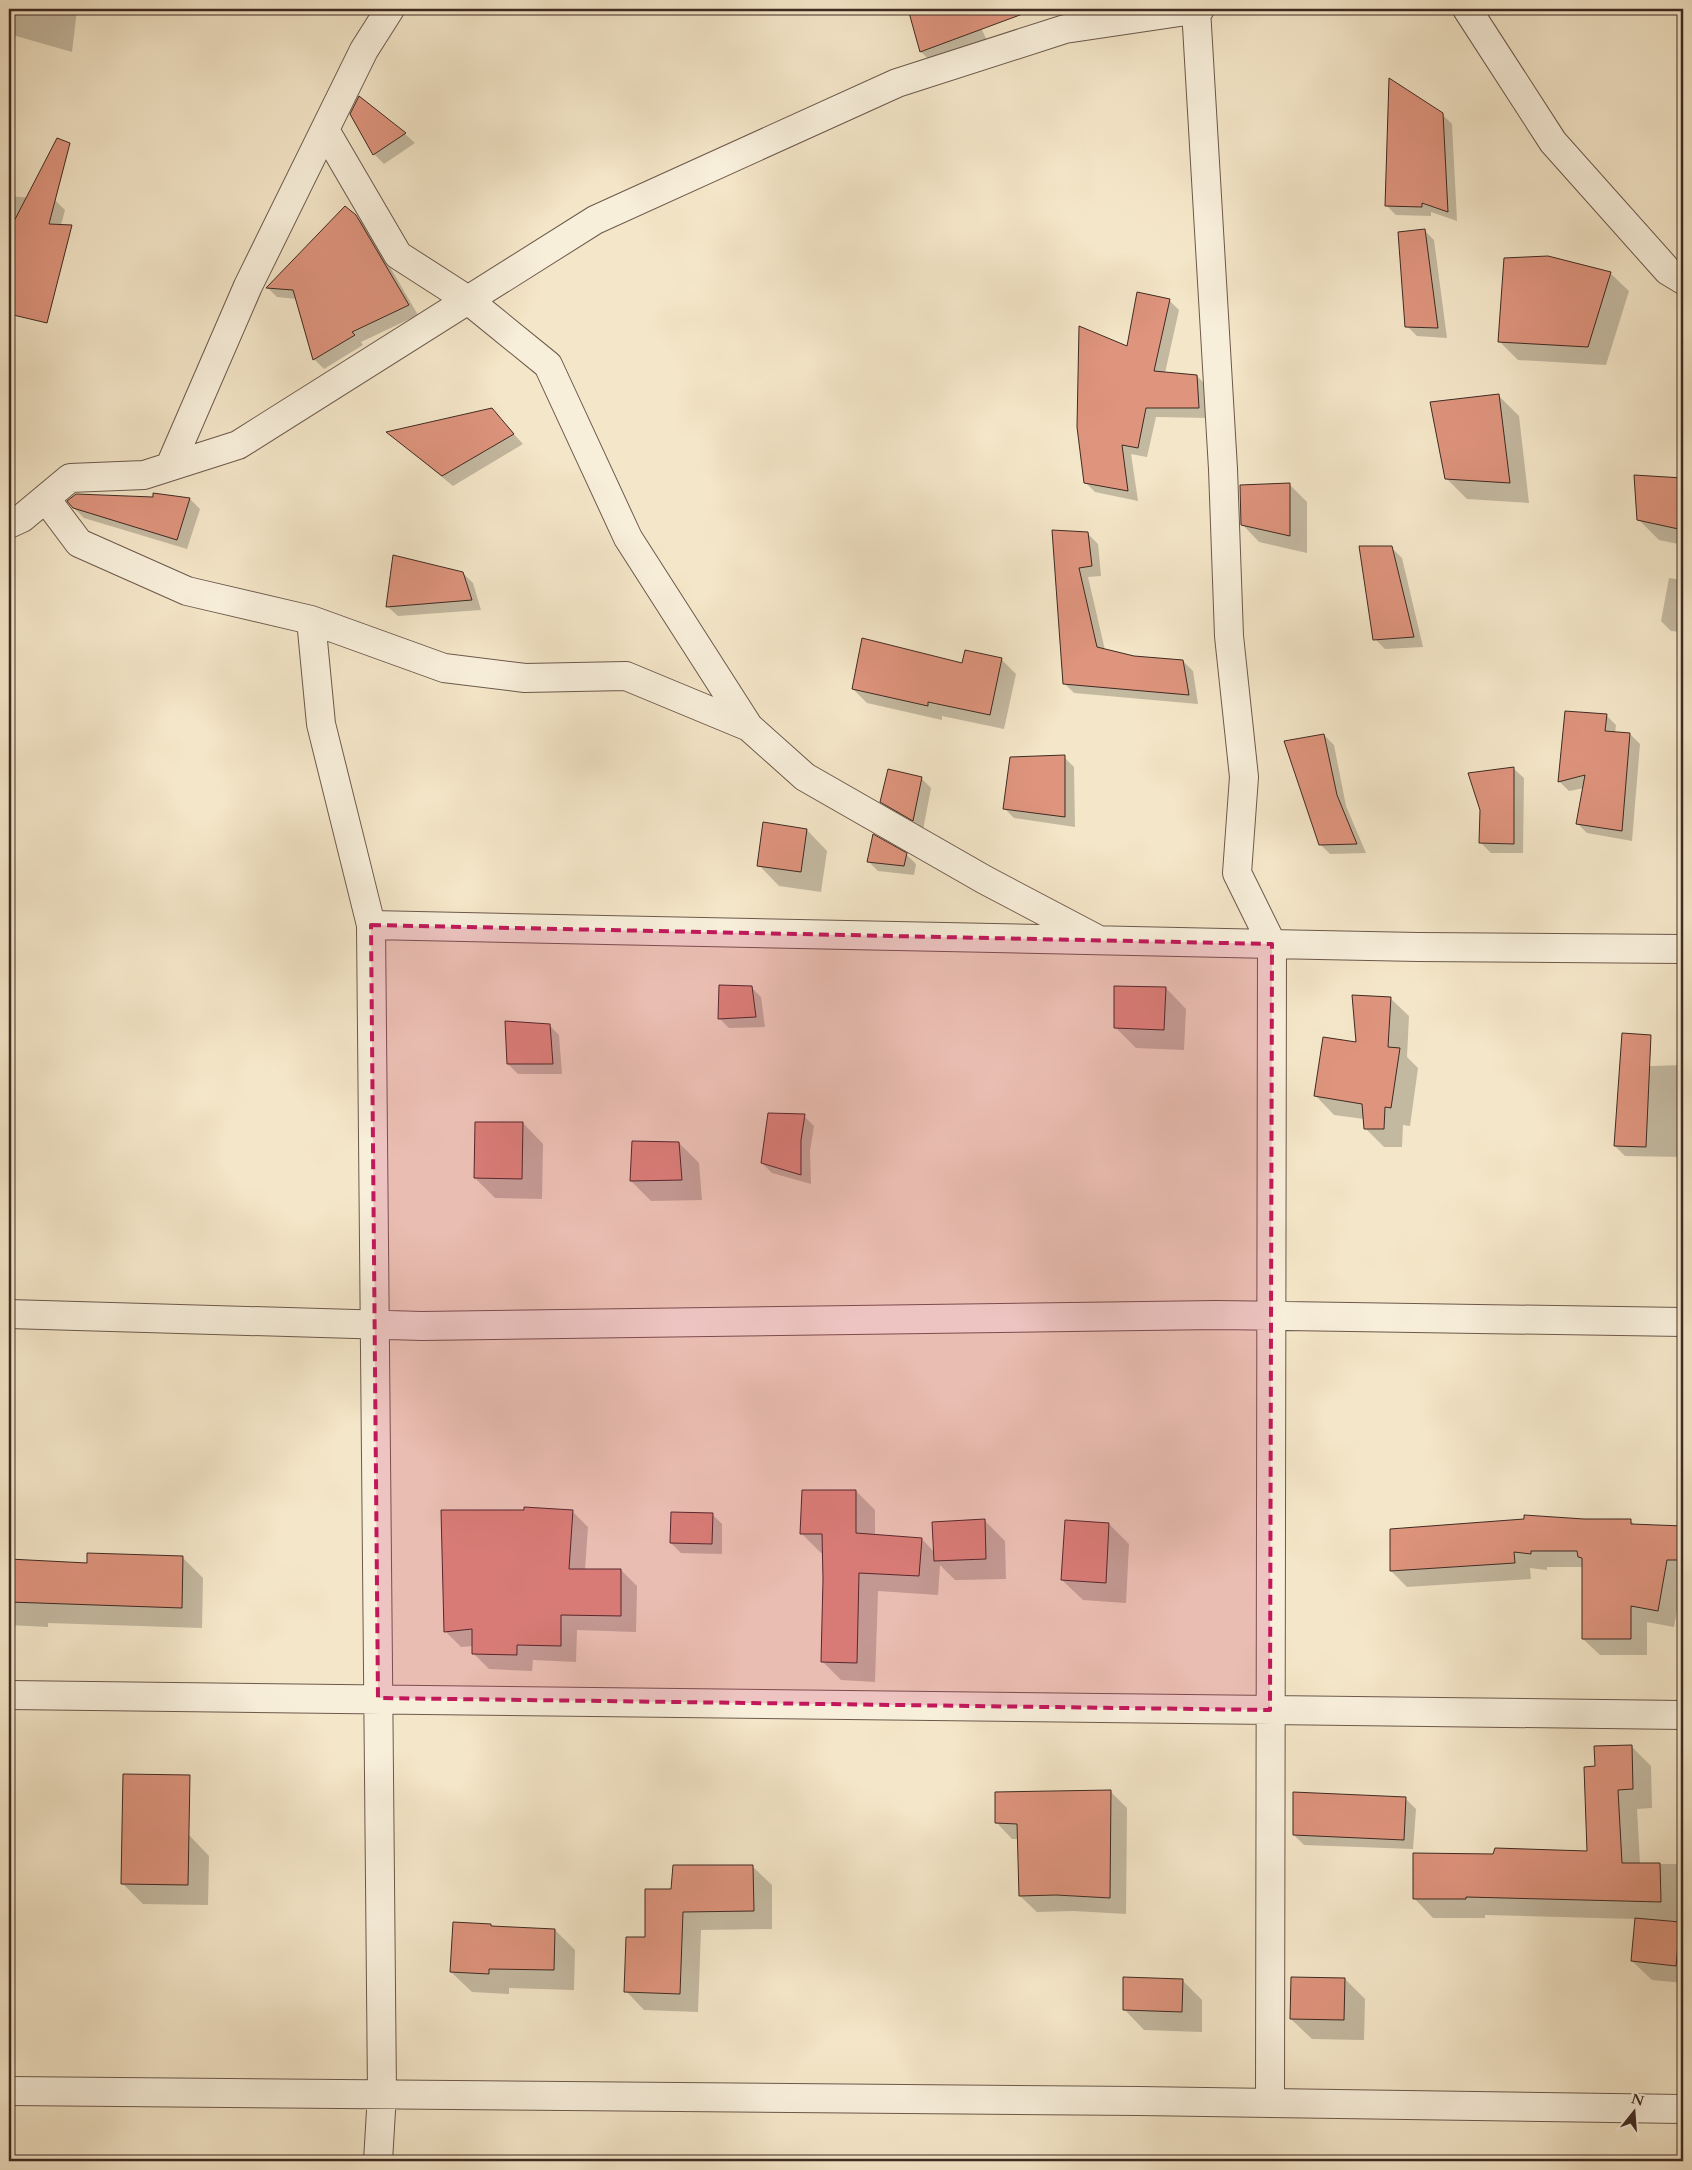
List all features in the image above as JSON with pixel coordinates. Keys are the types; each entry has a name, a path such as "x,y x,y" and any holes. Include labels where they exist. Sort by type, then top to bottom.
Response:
{"street":[{"path":"170,466 234,315 364,50 390,9"},
{"path":"1196,9 1223,469 1229,636 1244,777 1237,873 1272,944 1270,2102"},
{"path":"9,524 22,518 70,478 144,475 238,445 595,220 897,83 1065,28 1200,9"},
{"path":"1467,9 1553,142 1676,276 1683,295"},
{"path":"324,130 398,255 468,300 548,365 628,538 749,727 806,777 986,880 1098,940"},
{"path":"46,499 79,544 187,591 311,620 444,668 525,678 626,676 749,727"},
{"path":"311,620 321,724 371,925 382,2094 378,2161"},
{"path":"371,925 1272,944 1683,949"},
{"path":"9,1314 422,1326 1216,1315 1683,1322"},
{"path":"9,1695 1683,1715"},
{"path":"9,2091 1270,2102 1683,2109"}],"highlighted area":[{"path":"371,925 1272,944 1270,1710 378,1698"}],"building":[{"path":"908,9 1027,9 1028,12 920,52"},
{"path":"1389,78 1443,113 1448,212 1422,203 1422,207 1385,206"},
{"path":"359,96 406,133 373,155 350,114"},
{"path":"57,138 70,143 49,224 72,225 47,323 9,314 9,235 10,229"},
{"path":"345,206 356,215 409,305 352,332 355,335 313,360 293,290 266,288"},
{"path":"1425,229 1438,328 1405,327 1398,232"},
{"path":"1548,256 1611,272 1588,347 1498,342 1504,258"},
{"path":"1137,292 1170,299 1154,371 1197,375 1199,408 1146,408 1138,448 1122,445 1128,491 1084,483 1077,427 1079,326 1127,346"},
{"path":"1499,394 1510,483 1445,479 1430,402"},
{"path":"492,408 514,434 442,476 386,432"},
{"path":"1634,475 1683,478 1683,530 1637,520"},
{"path":"1290,483 1290,536 1241,525 1240,485"},
{"path":"153,493 190,498 177,540 73,508 67,501 76,494 153,497"},
{"path":"1052,530 1088,532 1092,566 1079,568 1097,647 1134,656 1183,660 1189,695 1063,684"},
{"path":"1359,546 1392,546 1414,637 1373,640"},
{"path":"393,555 463,572 472,600 386,607"},
{"path":"862,638 962,663 965,650 1002,658 990,715 928,702 928,706 852,689"},
{"path":"1565,711 1607,714 1605,731 1630,733 1622,831 1576,824 1585,775 1558,782"},
{"path":"1324,734 1337,795 1357,844 1319,845 1284,741"},
{"path":"1065,755 1065,817 1003,809 1010,757"},
{"path":"1514,767 1514,844 1479,843 1480,810 1468,773"},
{"path":"888,769 922,777 913,821 880,802"},
{"path":"763,822 807,829 801,872 757,866"},
{"path":"873,834 907,853 904,866 867,862"},
{"path":"719,985 752,986 756,1017 718,1019"},
{"path":"1114,986 1166,987 1164,1030 1114,1028"},
{"path":"1352,995 1391,997 1388,1047 1400,1048 1391,1108 1385,1107 1384,1129 1364,1129 1362,1104 1314,1096 1323,1037 1356,1042"},
{"path":"505,1021 550,1024 553,1064 507,1064"},
{"path":"1622,1033 1651,1035 1646,1147 1614,1146"},
{"path":"768,1113 805,1114 801,1140 801,1175 761,1163"},
{"path":"475,1122 523,1122 522,1179 474,1178"},
{"path":"632,1141 679,1142 682,1180 630,1181"},
{"path":"802,1490 856,1490 856,1533 922,1538 919,1576 859,1573 857,1663 821,1662 822,1534 800,1534"},
{"path":"524,1507 573,1510 569,1569 621,1569 621,1616 561,1615 561,1646 517,1645 517,1655 472,1654 472,1629 444,1632 441,1510 524,1510"},
{"path":"671,1512 713,1513 712,1544 670,1543"},
{"path":"1524,1515 1584,1519 1631,1519 1631,1524 1683,1526 1683,1560 1667,1560 1658,1611 1631,1606 1631,1639 1582,1639 1582,1558 1578,1557 1577,1551 1531,1551 1531,1554 1514,1552 1515,1563 1390,1571 1390,1529 1524,1519"},
{"path":"985,1519 986,1559 934,1561 932,1522"},
{"path":"1065,1520 1109,1523 1106,1583 1061,1580"},
{"path":"87,1553 183,1556 182,1608 9,1602 9,1559 87,1563"},
{"path":"1632,1745 1633,1789 1618,1790 1622,1863 1660,1863 1661,1902 1466,1897 1466,1899 1413,1899 1413,1853 1493,1854 1495,1848 1587,1851 1584,1767 1595,1766 1594,1746"},
{"path":"123,1774 190,1775 188,1885 121,1884"},
{"path":"1111,1790 1110,1898 1056,1895 1019,1896 1017,1824 995,1823 995,1792"},
{"path":"1293,1792 1406,1797 1404,1840 1293,1835"},
{"path":"673,1865 753,1865 754,1911 683,1912 680,1994 624,1992 626,1937 645,1937 645,1889 671,1889"},
{"path":"1635,1918 1680,1922 1676,1966 1631,1961"},
{"path":"453,1922 555,1929 554,1970 489,1969 489,1974 450,1972"},
{"path":"1123,1977 1183,1979 1182,2012 1123,2010"},
{"path":"1291,1977 1345,1978 1344,2020 1290,2019"}]}
